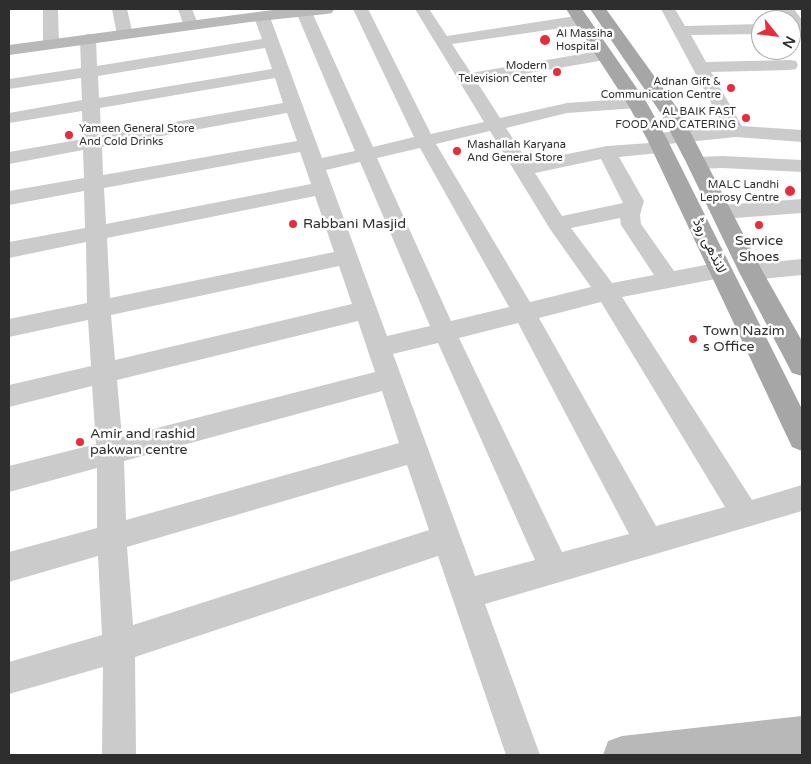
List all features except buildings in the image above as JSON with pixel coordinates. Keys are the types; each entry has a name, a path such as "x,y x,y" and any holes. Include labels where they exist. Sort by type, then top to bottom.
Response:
{"main road":[{"name":"لانڈھی روڈ","path":"592,11 605,55 637,103 660,143 802,438"},
{"name":"لانڈھی روڈ","path":"592,11 670,112 698,163 751,272 794,335 802,365"}],"street":[{"path":"50,9 51,44"},
{"path":"118,9 125,35"},
{"path":"185,9 191,26"},
{"path":"9,50 191,26 253,14 326,9"},
{"path":"360,9 425,141 524,312 649,543"},
{"path":"422,9 493,125 557,224 607,292 746,515"},
{"path":"668,9 736,131"},
{"path":"299,11 366,154 444,331 554,569"},
{"path":"442,41 592,11"},
{"path":"253,14 271,42 282,72 523,755"},
{"path":"680,31 751,23"},
{"path":"88,40 90,105 94,143 93,183 99,309 110,454 112,537 119,646 119,755"},
{"path":"9,84 271,42"},
{"path":"465,79 605,55"},
{"path":"700,68 794,71 787,60"},
{"path":"9,118 282,72"},
{"path":"9,250 96,233 315,166 366,154 567,108 637,103"},
{"path":"9,158 294,106"},
{"path":"522,170 660,143 684,136 736,131 802,136"},
{"path":"607,152 634,201 630,215 631,225 669,280"},
{"path":"698,163 723,162 802,166"},
{"path":"9,198 93,183 315,166"},
{"path":"722,212 802,206"},
{"path":"557,224 632,208"},
{"path":"9,328 347,257"},
{"path":"751,272 802,267"},
{"path":"379,348 607,292 720,270"},
{"path":"9,396 366,310"},
{"path":"9,479 390,379"},
{"path":"9,567 416,451"},
{"path":"466,594 802,498"},
{"path":"9,678 119,646 446,539"},
{"path":"622,755 802,735"}],"place":[{"name":"Al Massiha Hospital","path":"545,40"},
{"name":"Modern Television Center","path":"557,72"},
{"name":"Adnan Gift & Communication Centre","path":"731,88"},
{"name":"AL BAIK FAST FOOD AND CATERING","path":"746,118"},
{"name":"Yameen General Store And Cold Drinks","path":"69,135"},
{"name":"Mashallah Karyana And General Store","path":"457,151"},
{"name":"MALC Landhi Leprosy Centre","path":"790,191"},
{"name":"Rabbani Masjid","path":"293,224"},
{"name":"Service Shoes","path":"759,225"},
{"name":"Town Nazim s Office","path":"693,339"},
{"name":"Amir and rashid pakwan centre","path":"80,442"}]}
